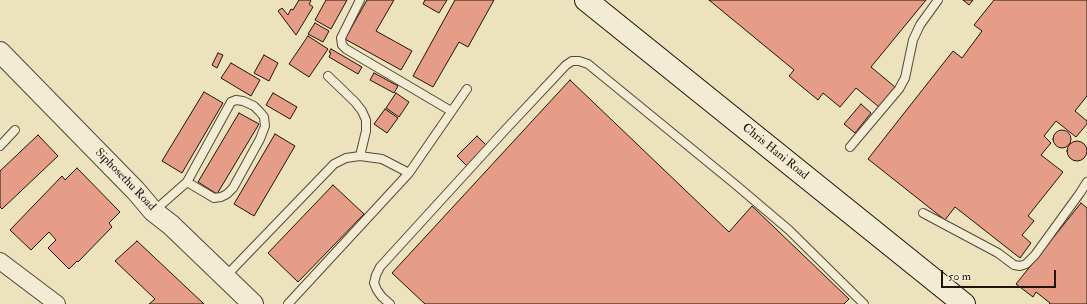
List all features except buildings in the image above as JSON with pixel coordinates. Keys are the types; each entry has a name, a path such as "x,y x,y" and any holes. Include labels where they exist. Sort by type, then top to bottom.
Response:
{"main road":[{"name":"Chris Hani Road","path":"586,0 964,304"}],"street":[{"name":"Siphosethu Road","path":"0,52 136,191 153,211 171,225 253,304"},
{"path":"0,261 57,304"}],"lane":[{"path":"360,0 341,38 342,45 346,49 452,111"},
{"path":"850,147 899,89 905,78 916,32 938,0"},
{"path":"390,304 382,297 374,283 376,274 380,267 566,66 572,61 579,61 588,64 611,82 789,230 864,304"},
{"path":"328,76 355,102 362,111 366,120 366,131 360,156"},
{"path":"288,304 409,173 467,89"},
{"path":"153,211 187,182 230,102 236,100 243,101 254,106 264,117 265,126 260,139 233,188 227,194 214,198 187,182"},
{"path":"0,146 15,130"},
{"path":"225,277 334,164 346,158 360,156 382,159 409,173"},
{"path":"923,212 998,254 1014,265 1020,266 1026,264 1035,255 1087,182"}]}
